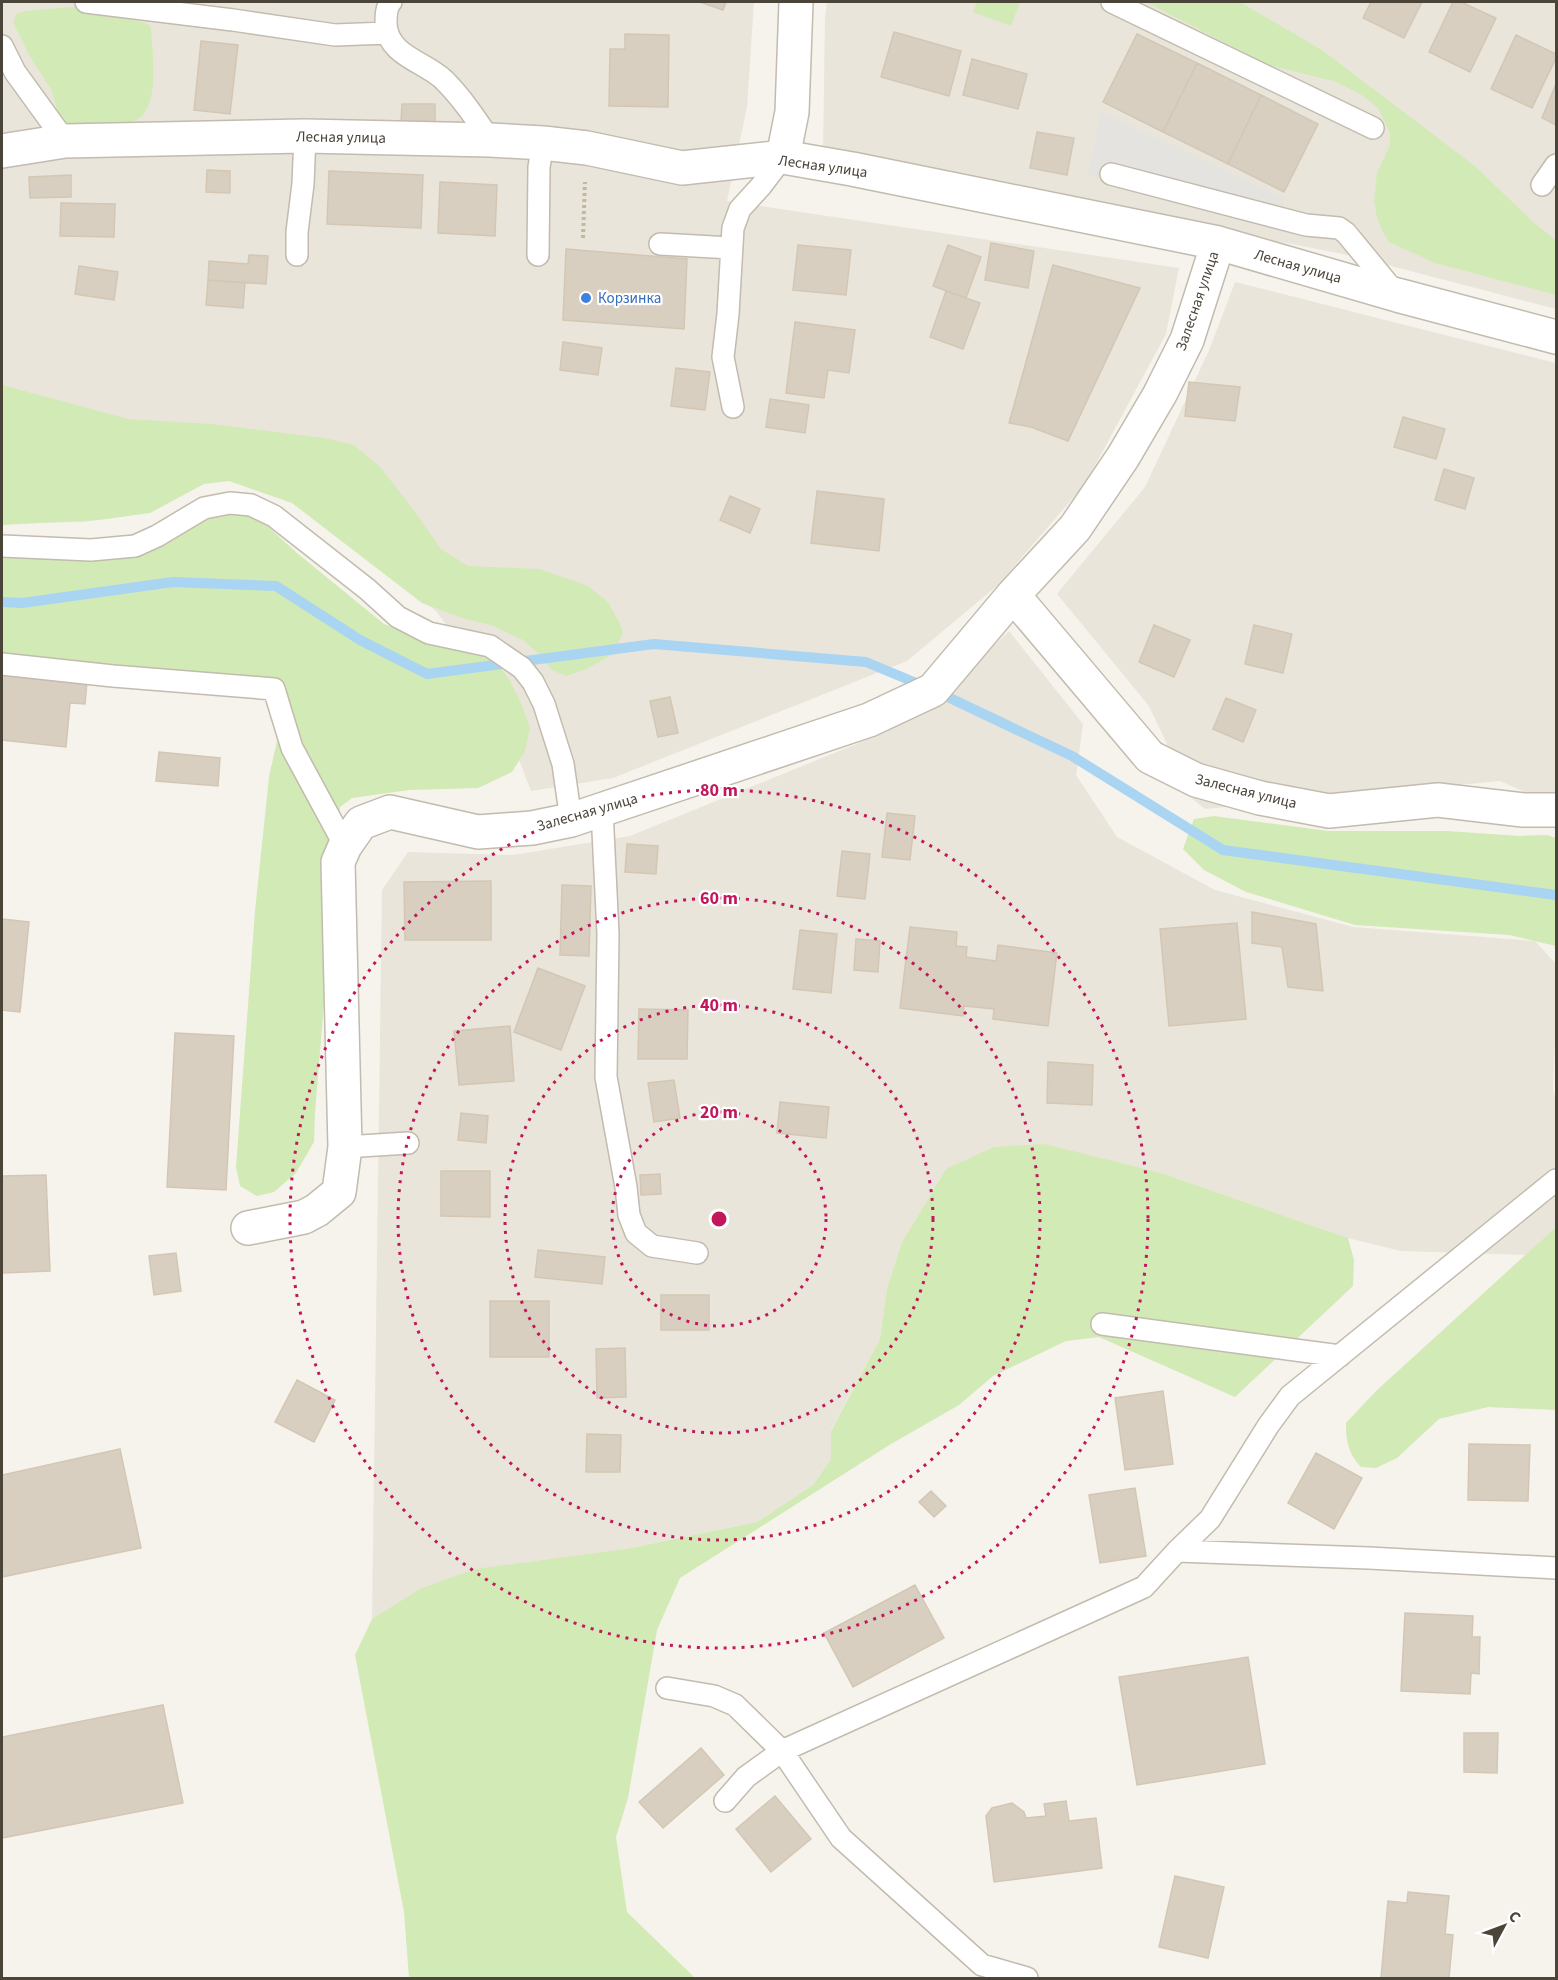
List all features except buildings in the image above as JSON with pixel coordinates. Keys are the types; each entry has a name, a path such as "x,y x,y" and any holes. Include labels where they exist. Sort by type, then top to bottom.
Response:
{"street":[{"path":"783,157 792,112 796,2"},
{"name":"Лесная улица","path":"2,151 65,141 304,136 543,143 586,148 682,168 783,157 1218,243 1397,295 1557,337"},
{"name":"Залесная улица","path":"248,1228 304,1217 317,1210 339,1192 345,1147 338,862 345,846 361,824 390,812 478,832 532,828 586,815 869,720 933,690 1013,595 1075,528 1123,458 1187,340 1218,243"},
{"name":"Залесная улица","path":"1013,595 1150,757 1196,780 1260,798 1329,811 1438,800 1523,810 1557,810"}],"lane":[{"path":"86,2 335,35 387,33"},
{"path":"391,2 388,5 386,20 391,43 399,51 442,78 468,107 490,140"},
{"path":"1112,2 1373,128"},
{"path":"2,46 15,72 65,141"},
{"path":"297,255 297,232 303,184 304,136"},
{"path":"538,255 539,167 543,143"},
{"path":"733,407 723,357 733,228 740,209 783,157"},
{"path":"1542,185 1557,165"},
{"path":"1111,174 1306,225 1339,228 1346,233 1397,295"},
{"path":"660,244 732,248"},
{"path":"2,546 91,550 135,546 157,536 204,508 230,503 251,505 274,516 367,589 398,617 429,633 490,646 522,668 533,682 547,714 563,764 586,815 608,934 606,1077 629,1215 636,1233 652,1246 697,1253"},
{"path":"2,664 274,689 292,748 345,846"},
{"path":"345,1147 408,1143"},
{"path":"725,1801 746,1777 782,1751 1144,1587 1210,1519 1268,1426 1290,1396 1557,1180"},
{"path":"1102,1324 1340,1356"},
{"path":"1177,1551 1557,1568"},
{"path":"667,1689 714,1696 735,1705 782,1751 841,1838 982,1965 1027,1978"}],"path":[{"path":"583,238 586,148"}],"shaded area":[{"path":"2,2 754,2 747,107 727,201 1179,268 1166,334 1085,484 998,585 907,661 613,778 531,791 514,747 469,656 436,611 295,501 255,475 192,483 143,512 85,522 2,523"},
{"path":"827,2 1556,2 1556,309 1353,256 823,153"},
{"path":"1101,111 1285,199 1280,219 1088,175"},
{"path":"1235,282 1556,363 1556,806 1500,781 1205,809 1170,781 1167,744 1149,706 1057,594 1145,487 1210,348"},
{"path":"1009,631 1083,724 1076,775 1117,837 1215,890 1353,927 1535,941 1556,964 1553,1090 1556,1100 1556,1227 1526,1255 1401,1251 1348,1238 1161,1173 946,1169 902,1242 887,1288 880,1339 831,1430 831,1459 813,1485 757,1522 626,1549 372,1619 382,890 408,852 513,855 630,836 886,732 943,695"}],"green space":[{"path":"977,2 1020,2 1011,26 973,12"},
{"path":"1146,2 1240,2 1322,50 1476,167 1533,222 1556,240 1556,295 1435,263 1389,242 1377,218 1374,201 1377,173 1390,145 1390,133 1378,108 1363,96 1337,82 1268,65"},
{"path":"81,6 148,24 151,28 152,92 144,114 136,120 111,125 66,127 60,122 52,91 29,55 13,22 16,14 26,11"},
{"path":"2,385 128,419 212,424 324,438 354,445 381,468 441,549 468,566 540,569 588,586 608,602 623,633 612,655 586,669 566,676 552,670 541,656 523,640 491,625 465,619 422,603 292,503 229,481 204,484 150,513 99,520 2,525"},
{"path":"210,509 255,515 297,553 384,624 428,642 473,647 494,659 510,681 530,728 525,751 512,772 478,788 409,790 352,798 340,807 314,1142 296,1173 274,1192 257,1196 240,1186 236,1167 255,911 269,777 286,700 147,675 2,653 2,549 104,554"},
{"path":"1214,816 1328,831 1447,831 1520,836 1547,835 1556,838 1556,946 1509,935 1355,925 1246,892 1204,870 1183,849 1194,819"},
{"path":"1044,1144 1161,1173 1348,1238 1354,1260 1353,1286 1235,1397 1099,1337 1066,1341 993,1376 959,1405 891,1444 680,1578 657,1630 628,1798 616,1837 627,1912 694,1978 409,1978 404,1912 355,1655 372,1619 420,1589 475,1569 626,1549 757,1522 813,1485 831,1459 831,1431 880,1339 887,1288 902,1242 946,1169 994,1147"},
{"path":"1556,1227 1556,1410 1488,1407 1439,1419 1397,1458 1376,1468 1361,1467 1353,1457 1349,1446 1346,1423 1375,1392"}],"waterway":[{"path":"2,602 22,603 173,582 276,586 360,640 427,674 654,644 866,662 933,690 1072,756 1223,850 1556,895"}],"place":[{"name":"Корзинка","path":"586,298"}]}
